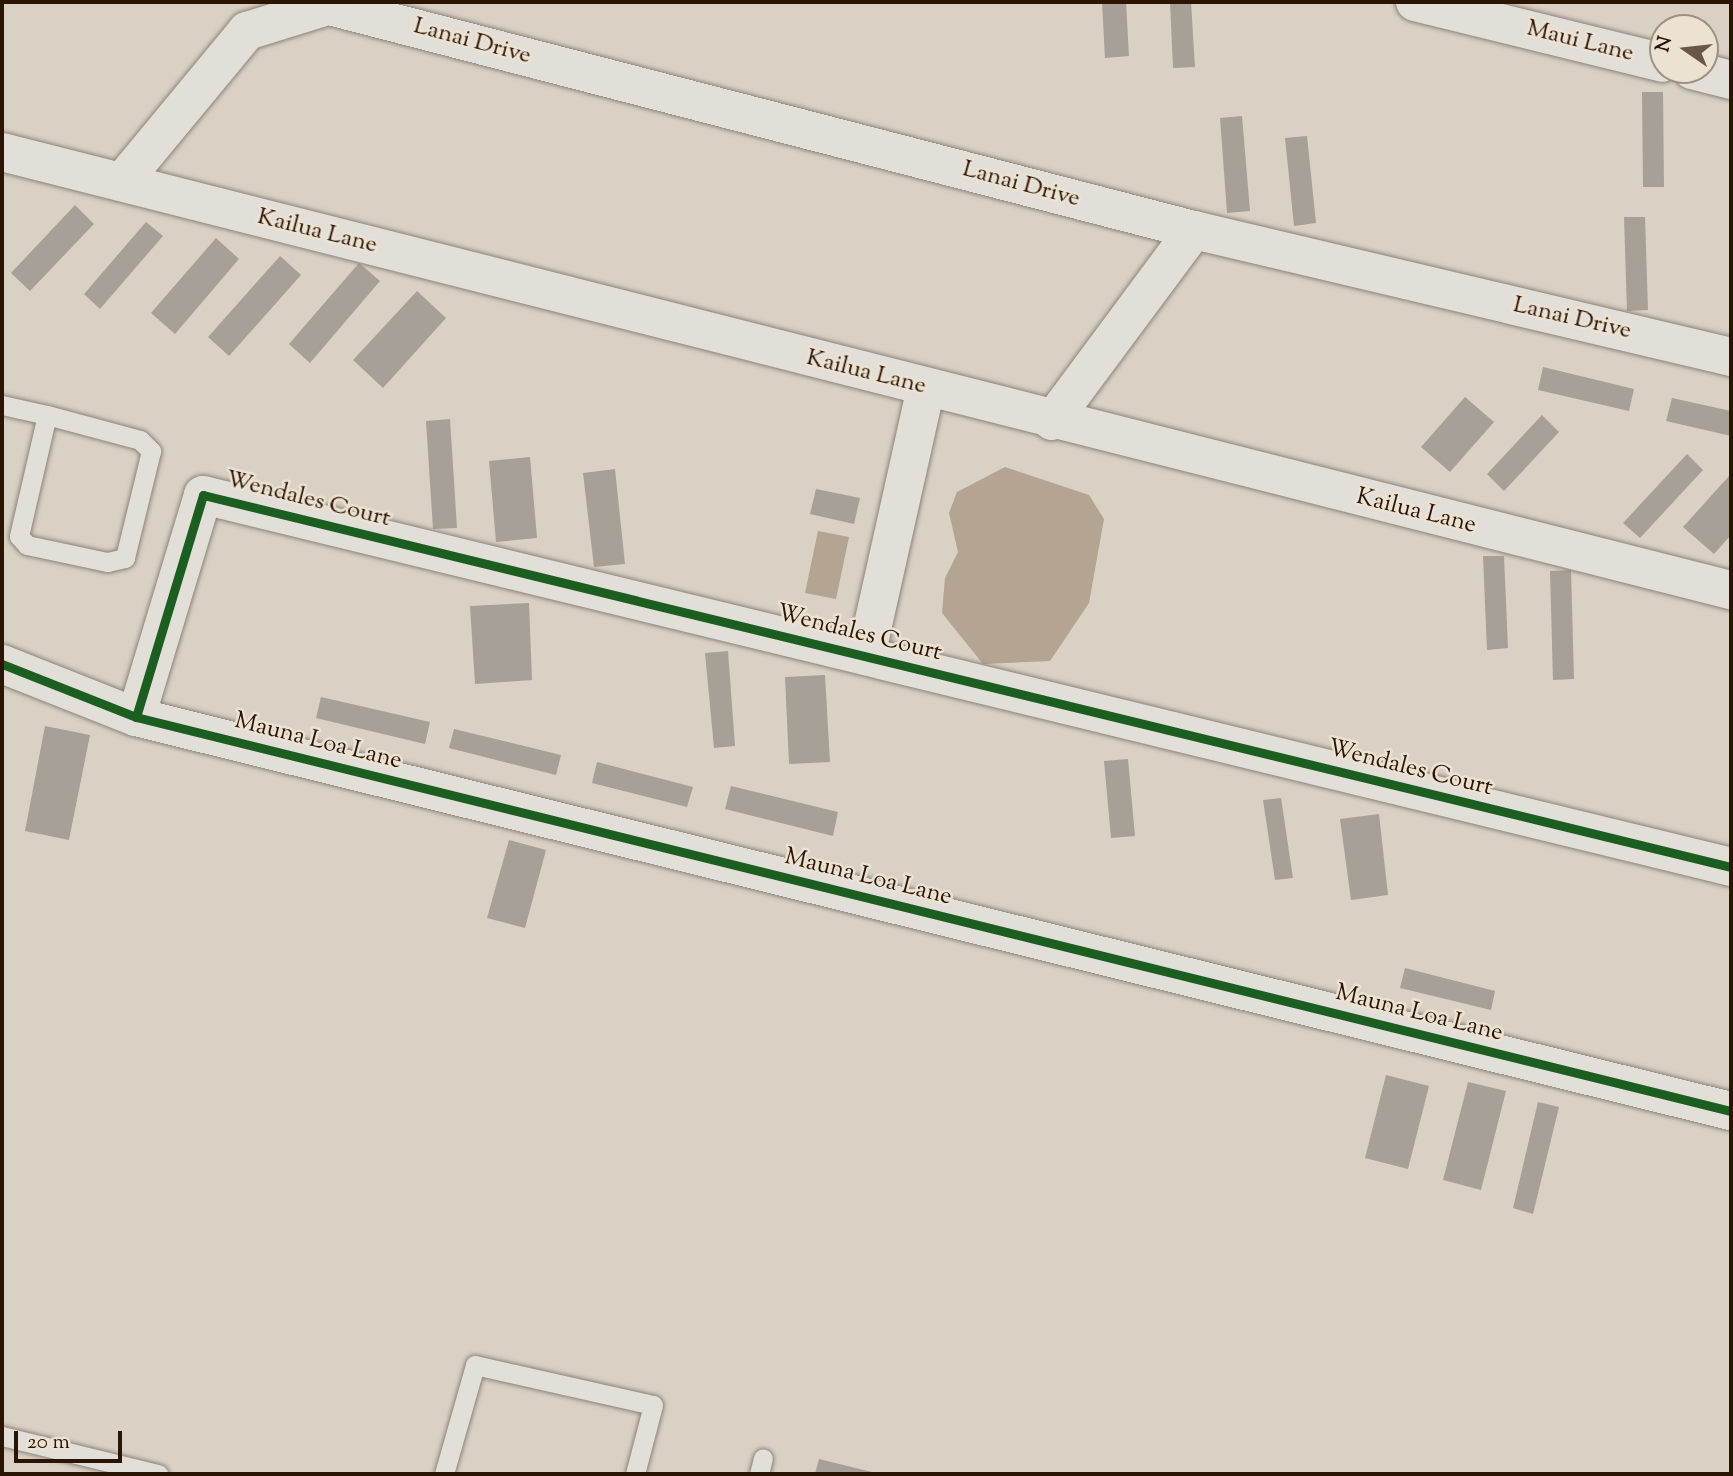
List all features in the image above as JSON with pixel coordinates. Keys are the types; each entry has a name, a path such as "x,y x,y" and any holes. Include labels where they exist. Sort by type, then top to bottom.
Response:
{"street":[{"name":"Maui Lane","path":"1415,2 1649,60"},
{"path":"122,181 247,32 331,3"},
{"name":"Lanai Drive","path":"331,3 1194,230 1731,357"},
{"name":"Kailua Lane","path":"2,152 1052,421 1731,590"},
{"path":"1052,421 1194,230"},
{"path":"866,656 926,388"},
{"name":"Wendales Court","path":"135,717 203,495 1731,867"},
{"name":"Mauna Loa Lane","path":"2,664 135,717 1731,1111"}],"lane":[{"path":"2,405 47,415 140,440 150,451 125,558 94,560 27,545 19,536 47,415"},
{"path":"444,1474 475,1365 653,1405 635,1474"},
{"path":"2,1436 158,1474"}],"shaded area":[{"path":"1005,467 1089,495 1104,519 1089,603 1050,661 983,664 942,613 945,578 958,552 949,513 957,492"},
{"path":"818,531 849,537 836,599 805,593"}],"building":[{"path":"1102,2 1126,2 1129,56 1105,58"},
{"path":"1170,2 1191,2 1195,67 1173,68"},
{"path":"1642,92 1663,92 1664,187 1643,187"},
{"path":"1242,116 1250,211 1227,213 1220,118"},
{"path":"1307,136 1316,223 1294,226 1285,138"},
{"path":"75,205 94,224 30,291 11,273"},
{"path":"1624,217 1645,217 1648,310 1627,311"},
{"path":"146,222 163,236 100,309 84,294"},
{"path":"216,238 239,259 175,334 151,313"},
{"path":"280,256 301,275 229,356 208,337"},
{"path":"359,263 380,281 310,363 289,344"},
{"path":"417,291 446,318 383,388 353,360"},
{"path":"1543,367 1634,389 1629,411 1538,390"},
{"path":"1465,397 1494,422 1450,472 1421,447"},
{"path":"1672,398 1731,411 1731,436 1666,421"},
{"path":"1542,415 1559,432 1504,491 1487,474"},
{"path":"450,419 457,528 433,529 426,421"},
{"path":"1687,454 1703,470 1640,538 1623,523"},
{"path":"530,457 537,538 496,542 489,461"},
{"path":"615,469 625,564 594,567 583,473"},
{"path":"1729,476 1731,535 1714,554 1683,527"},
{"path":"816,489 860,498 854,524 810,514"},
{"path":"1483,556 1504,556 1508,648 1487,650"},
{"path":"1571,570 1574,679 1553,680 1550,571"},
{"path":"529,603 532,680 475,684 470,606"},
{"path":"728,651 735,746 714,748 705,653"},
{"path":"825,675 830,762 789,764 785,677"},
{"path":"321,697 430,722 425,744 316,718"},
{"path":"45,726 90,735 69,840 25,831"},
{"path":"454,729 561,755 556,775 449,748"},
{"path":"1128,759 1135,836 1111,838 1104,761"},
{"path":"597,762 693,787 687,807 592,783"},
{"path":"731,786 838,812 833,836 725,809"},
{"path":"1281,798 1293,878 1275,880 1263,800"},
{"path":"1379,814 1388,895 1351,900 1340,819"},
{"path":"509,840 546,850 525,928 487,918"},
{"path":"1405,968 1495,991 1491,1010 1400,988"},
{"path":"1386,1075 1429,1086 1408,1169 1365,1158"},
{"path":"1468,1082 1506,1091 1481,1190 1443,1180"},
{"path":"1538,1102 1559,1107 1533,1214 1513,1208"},
{"path":"819,1459 876,1473 876,1474 815,1474"}],"cycle path":[{"path":"136,717 203,495 1731,867"},
{"path":"2,664 136,717 1731,1111"}]}
